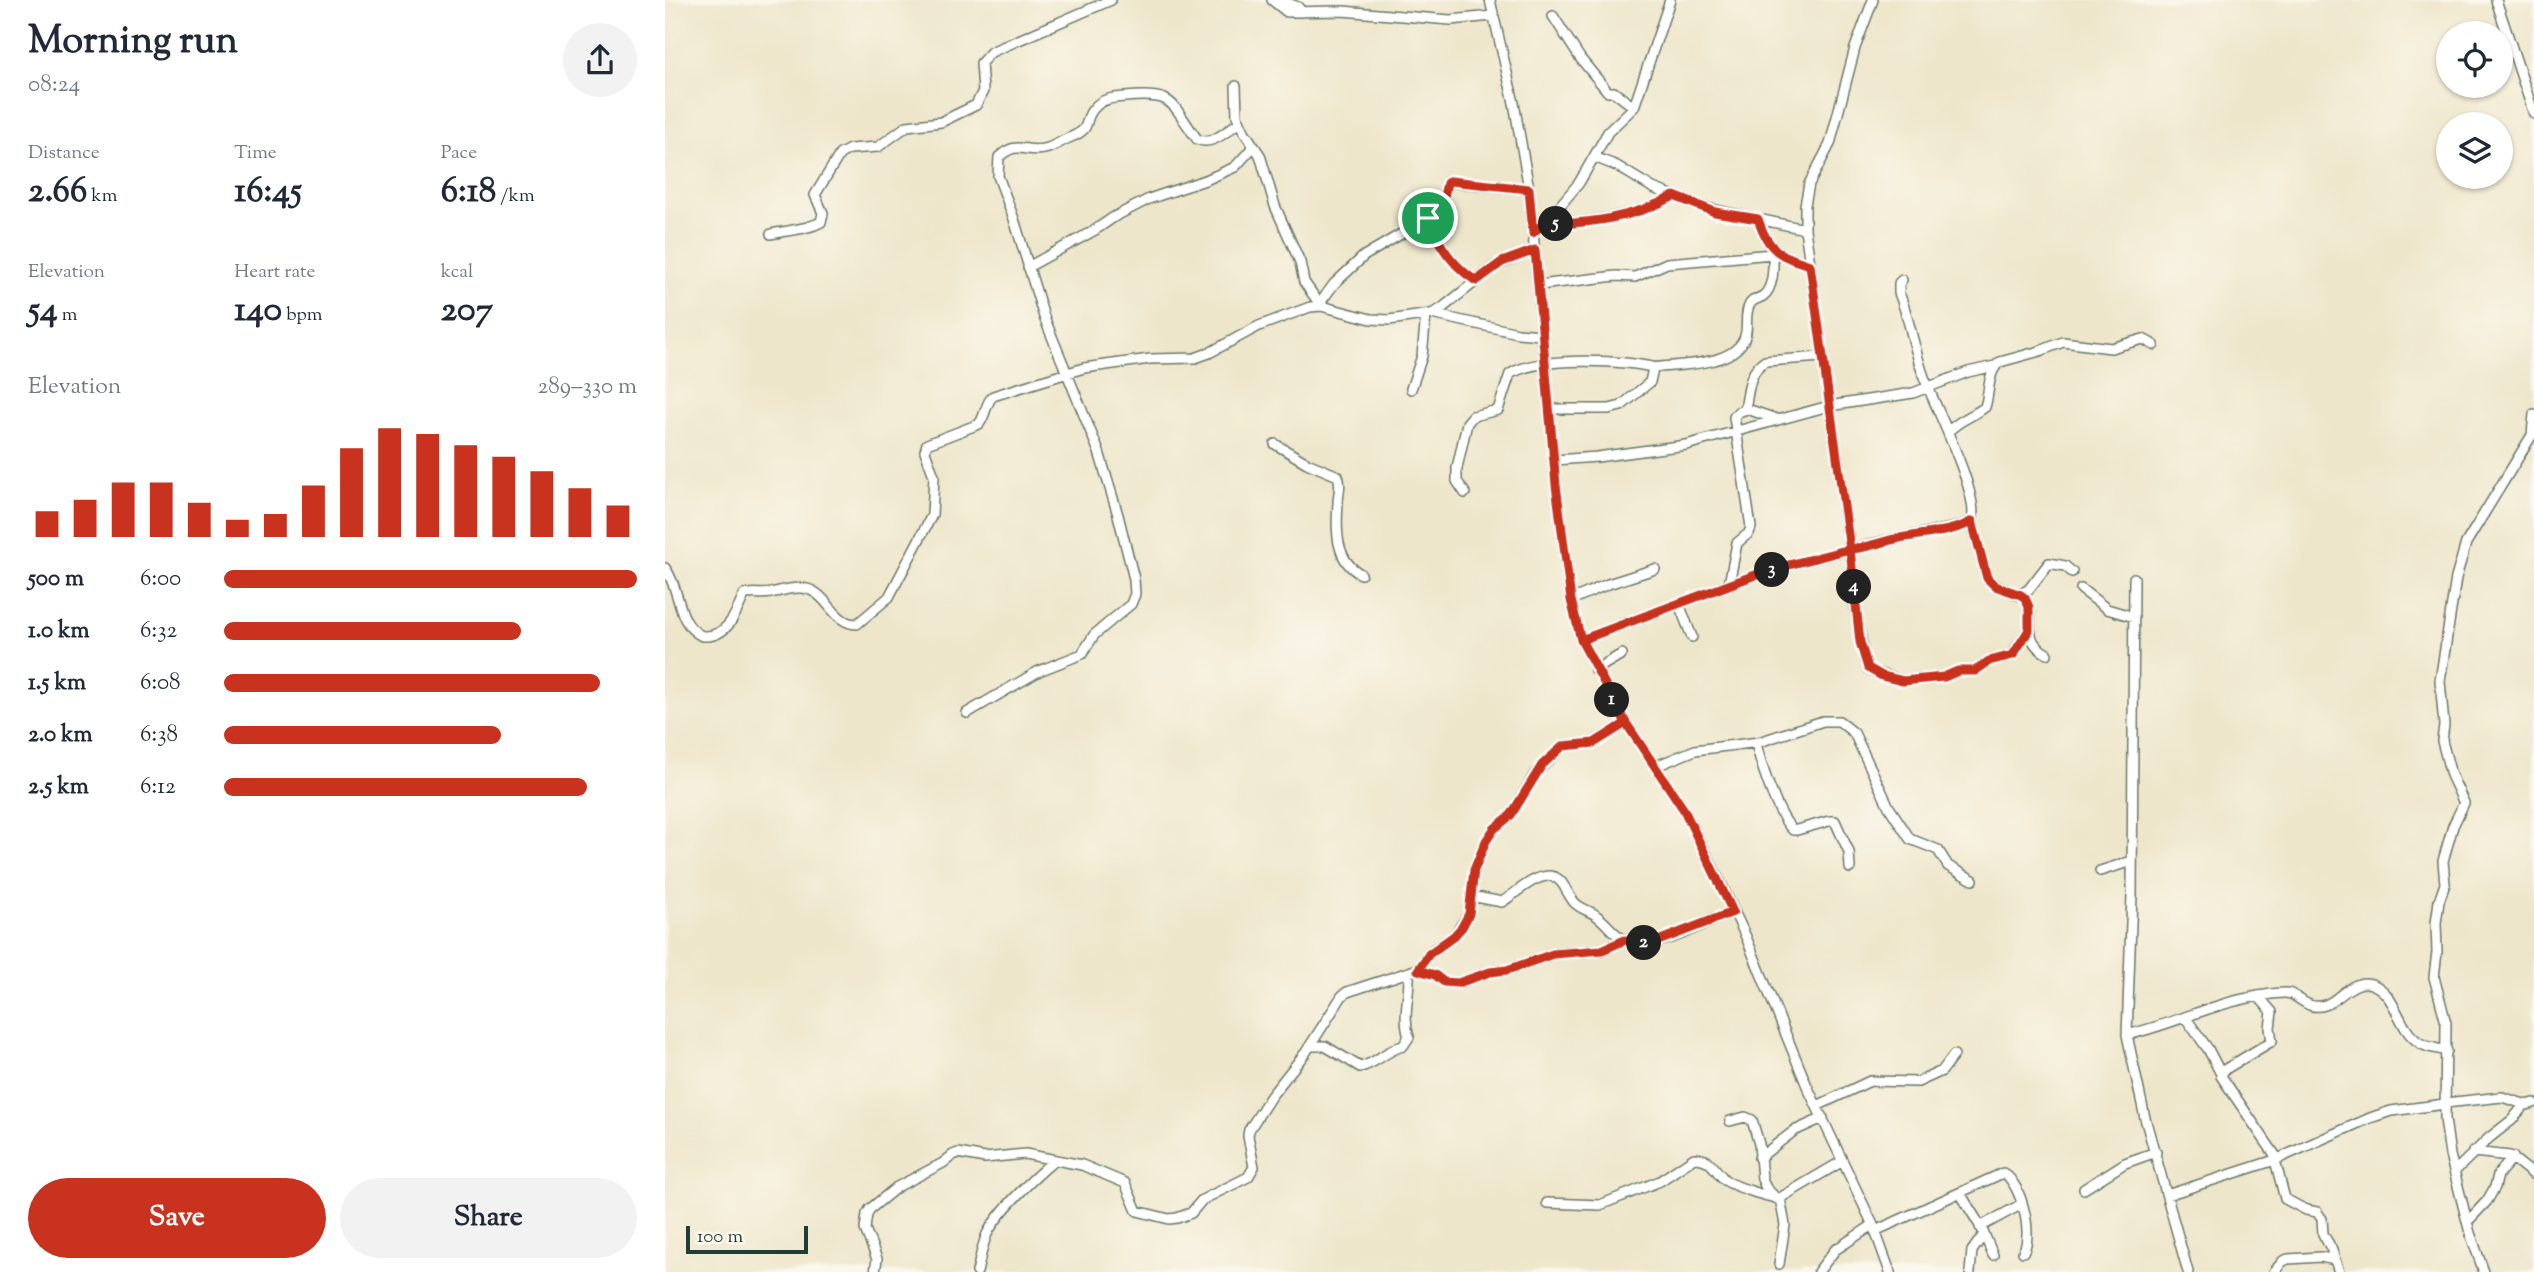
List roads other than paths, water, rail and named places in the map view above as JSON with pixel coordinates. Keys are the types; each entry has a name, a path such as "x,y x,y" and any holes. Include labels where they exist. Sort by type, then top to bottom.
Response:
{"street":[{"path":"771,234 794,228 807,228 821,222 823,213 815,195 840,154 850,149 880,146 907,126 941,122 974,107 982,96 981,67 987,55 1111,0"},
{"path":"1272,0 1285,12 1342,11 1450,20 1493,16"},
{"path":"1280,0 1298,6 1303,12"},
{"path":"1490,0 1514,103 1529,189 1539,285 1541,335 1571,600 1581,640 1626,723 1684,810 1751,948 1841,1162 1874,1228 1890,1272"},
{"path":"1533,233 1579,183 1608,132 1634,107 1670,0"},
{"path":"1873,0 1855,48 1830,144 1809,184 1805,205 1805,229 1863,652 1868,668 1882,676 1913,681 1944,677 1958,671 1975,671 1995,659 2011,656 2029,630"},
{"path":"2495,0 2534,114"},
{"path":"1553,16 1580,58 1608,92 1614,92 1634,107"},
{"path":"1236,86 1235,110 1260,155 1275,206 1300,262 1304,282 1321,304"},
{"path":"967,713 1039,671 1082,654 1094,635 1122,612 1134,597 1135,585 1100,452 1044,317 1014,219 997,176 999,158 1008,149 1019,146 1045,149 1079,134 1085,130 1090,113 1095,107 1112,97 1163,97 1174,104 1201,141 1212,141 1240,122"},
{"path":"1028,267 1149,199 1235,167 1254,146"},
{"path":"1594,157 1674,196 1715,212 1805,229"},
{"path":"1321,304 1334,284 1364,256 1428,218 1443,201 1447,183 1450,181 1529,189"},
{"path":"1542,225 1602,221 1648,209 1674,196"},
{"path":"1428,218 1438,242 1461,270 1476,281"},
{"path":"1465,493 1457,481 1457,468 1467,423 1473,416 1498,410 1510,374 1544,364 1631,362 1656,368 1703,363 1739,347 1745,337 1750,304 1763,296 1770,285 1773,252 1758,219"},
{"path":"665,568 674,584 686,624 702,636 715,635 730,624 747,593 766,594 800,588 812,590 820,596 845,622 857,624 889,597 932,515 934,476 925,451 927,444 979,424 989,399 993,396 1084,368 1150,359 1195,358 1259,326 1321,304 1371,319 1389,320 1428,314 1441,309 1502,262 1535,250"},
{"path":"1539,285 1616,276 1635,277 1667,263 1773,252 1810,265"},
{"path":"1902,280 1899,283 1899,293 1929,388 1948,432 1974,510 1972,521 1987,578 1995,586 2025,598 2029,607 2029,630 2035,645 2047,654"},
{"path":"1428,314 1518,333 1541,335"},
{"path":"1411,389 1422,356 1428,314"},
{"path":"1555,460 1660,450 1829,406 1904,395 2063,342 2111,348 2143,339 2154,345"},
{"path":"1745,409 1752,376 1765,361 1822,357"},
{"path":"1948,432 1958,422 1975,415 1985,407 1995,366"},
{"path":"1549,409 1609,409 1621,406 1650,382 1651,371 1656,368"},
{"path":"1729,584 1737,543 1749,533 1751,527 1735,430 1736,414 1752,409 1776,419"},
{"path":"2484,1272 2454,1172 2445,1119 2446,1023 2434,976 2436,923 2445,884 2442,868 2444,854 2464,803 2451,775 2442,741 2444,719 2440,681 2442,655 2464,549 2532,435 2534,414"},
{"path":"1275,444 1307,463 1338,476 1341,485 1337,508 1341,551 1350,567 1361,574"},
{"path":"1581,640 1766,571 1850,549 1958,527 1972,521"},
{"path":"2020,594 2029,589 2049,563 2065,566 2072,572"},
{"path":"1571,600 1608,584 1655,569"},
{"path":"2134,578 2132,861 2127,1035 2145,1118 2188,1272"},
{"path":"2081,589 2107,609 2134,617"},
{"path":"1679,604 1692,637"},
{"path":"1595,670 1622,654"},
{"path":"1656,766 1695,750 1756,742 1823,721 1839,721 1854,733 1889,807 1910,839 1938,850 1948,866 1973,880"},
{"path":"1310,1046 1325,1046 1360,1067 1391,1049 1403,1046 1409,1037 1405,1017 1413,971 1462,927 1469,914 1474,870 1494,829 1511,815 1542,765 1563,746 1594,743 1626,723"},
{"path":"1756,742 1768,782 1787,823 1793,830 1797,830 1835,821 1849,852 1850,868"},
{"path":"2100,871 2132,861"},
{"path":"1471,896 1502,902 1532,882 1552,876 1559,880 1575,904 1598,917 1612,932 1625,940 1644,943 1658,941 1733,912"},
{"path":"875,1272 877,1259 865,1229 870,1209 897,1187 958,1153 985,1158 1025,1154 1082,1166 1125,1183 1137,1211 1169,1219 1188,1214 1202,1200 1226,1190 1252,1173 1254,1167 1249,1130 1271,1096 1310,1046 1333,1007 1347,992 1413,971 1435,975 1444,982 1458,983 1553,954 1602,950 1625,940"},
{"path":"2127,1035 2258,996 2289,994 2306,1004 2323,1006 2345,990 2362,984 2374,985 2393,1003 2401,1021 2419,1044 2447,1051"},
{"path":"2221,1074 2271,1041 2272,1012 2258,996"},
{"path":"2185,1017 2207,1049 2225,1084 2276,1159 2285,1199 2306,1210 2317,1212 2322,1219 2325,1239 2339,1272"},
{"path":"1817,1106 1870,1081 1918,1082 1942,1070 1955,1055"},
{"path":"2167,1195 2276,1159 2351,1124 2380,1114 2502,1097 2529,1103"},
{"path":"2454,1172 2529,1103"},
{"path":"1730,1121 1740,1117 1751,1118 1758,1136 1764,1185 1778,1198 1785,1225 1779,1264"},
{"path":"1759,1158 1794,1131 1823,1118"},
{"path":"2084,1189 2125,1163 2156,1152"},
{"path":"2473,1152 2513,1157 2534,1175"},
{"path":"2468,1221 2487,1201 2498,1175 2513,1157"},
{"path":"1547,1203 1600,1205 1651,1186 1687,1161 1701,1158 1712,1163 1725,1180 1732,1184 1769,1198 1778,1198 1841,1162"},
{"path":"977,1272 991,1228 1011,1203 1055,1160"},
{"path":"1818,1272 1835,1250 1874,1228 2003,1173 2012,1181 2029,1230 2029,1241 2023,1252"},
{"path":"1960,1193 1993,1255"},
{"path":"1970,1272 1972,1251 1982,1231 2022,1204"},
{"path":"2274,1272 2288,1259 2321,1257 2335,1260"}]}
